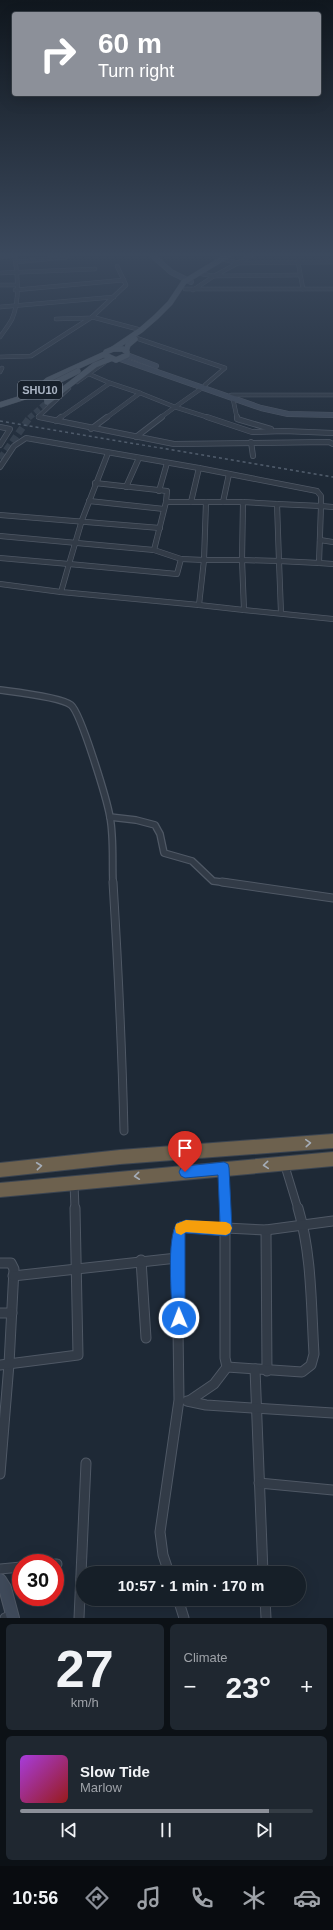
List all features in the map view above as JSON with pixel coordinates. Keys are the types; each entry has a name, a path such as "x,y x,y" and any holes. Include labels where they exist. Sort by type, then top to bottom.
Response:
{"highway":[{"path":"0,1169 120,1157 333,1141"},
{"path":"0,1190 333,1159"}],"main road":[{"name":"SHU10","path":"108,357 109,350 113,349 142,330"},
{"name":"SHU10","path":"0,405 28,396 78,371 91,362 108,357 120,359 127,353 128,345 146,330"},
{"path":"113,349 127,353 203,387"},
{"path":"108,357 95,365 47,402 47,398 37,389 48,380 108,357"},
{"path":"120,359 283,413 333,415"},
{"path":"232,397 281,409 333,412"},
{"path":"0,1580 4,1588 10,1617"}],"street":[{"path":"0,357 31,356 73,330"},
{"path":"136,338 224,367 224,370 203,387 136,437"},
{"path":"108,357 89,374 69,388 38,417 91,429 174,444 251,442 329,442 333,444"},
{"path":"89,374 175,407 244,430 333,433"},
{"path":"56,421 110,383"},
{"path":"91,429 140,393"},
{"path":"277,431 236,419 232,397 333,395"},
{"path":"0,427 10,429 0,445"},
{"path":"0,467 11,449 20,439 26,438 199,468 312,490 320,493 319,563"},
{"path":"251,442 253,456"},
{"path":"61,592 82,520 95,483 108,453"},
{"path":"126,487 139,458"},
{"path":"159,491 167,463"},
{"path":"191,502 199,468"},
{"path":"223,502 229,474"},
{"path":"95,483 167,491 166,502 154,550"},
{"path":"89,500 164,509"},
{"path":"166,502 242,502 333,507"},
{"path":"199,605 204,560 206,502"},
{"path":"242,502 244,610"},
{"path":"277,504 281,613"},
{"path":"0,515 82,520 160,528"},
{"path":"0,536 154,550 181,559 280,561 333,564"},
{"path":"320,540 333,542"},
{"path":"0,558 174,575 178,573 181,559"},
{"path":"0,584 61,592 333,619"},
{"path":"0,690 60,700 70,705 75,711 89,746 110,817 124,1132"},
{"path":"110,817 156,825 159,829 164,853 170,856 192,861 198,865 209,878 213,880 333,898"},
{"path":"227,1367 267,1371 302,1372 311,1367 313,1362 314,1354 309,1265 302,1225 284,1163"},
{"path":"184,1401 214,1384 227,1367 225,1358 226,1229 224,1168"},
{"path":"4,1365 78,1355 74,1183"},
{"path":"167,1566 163,1555 160,1532 184,1401 177,1258 179,1231 181,1228 186,1226 266,1230 333,1221"},
{"path":"266,1230 267,1371"},
{"path":"13,1276 141,1260 177,1258"},
{"path":"141,1260 146,1338"},
{"path":"0,1263 12,1265 13,1276 12,1313 4,1365 0,1474"},
{"path":"0,1313 12,1313"},
{"path":"255,1370 255,1409 263,1566"},
{"path":"184,1401 255,1409 333,1413"},
{"path":"79,1618 86,1463"},
{"path":"258,1483 333,1490"},
{"path":"0,1569 12,1568"},
{"path":"180,1606 184,1618"},
{"path":"265,1606 266,1618"}],"tunnel":[{"path":"30,417 47,402"},
{"path":"0,459 30,417"}],"railway":[{"path":"0,421 333,477"}],"slow traffic":[{"path":"181,1228 186,1226 226,1228"}],"route":[{"path":"179,1318 177,1258 179,1231 181,1228 186,1226 226,1229 224,1168 185,1172"}]}
